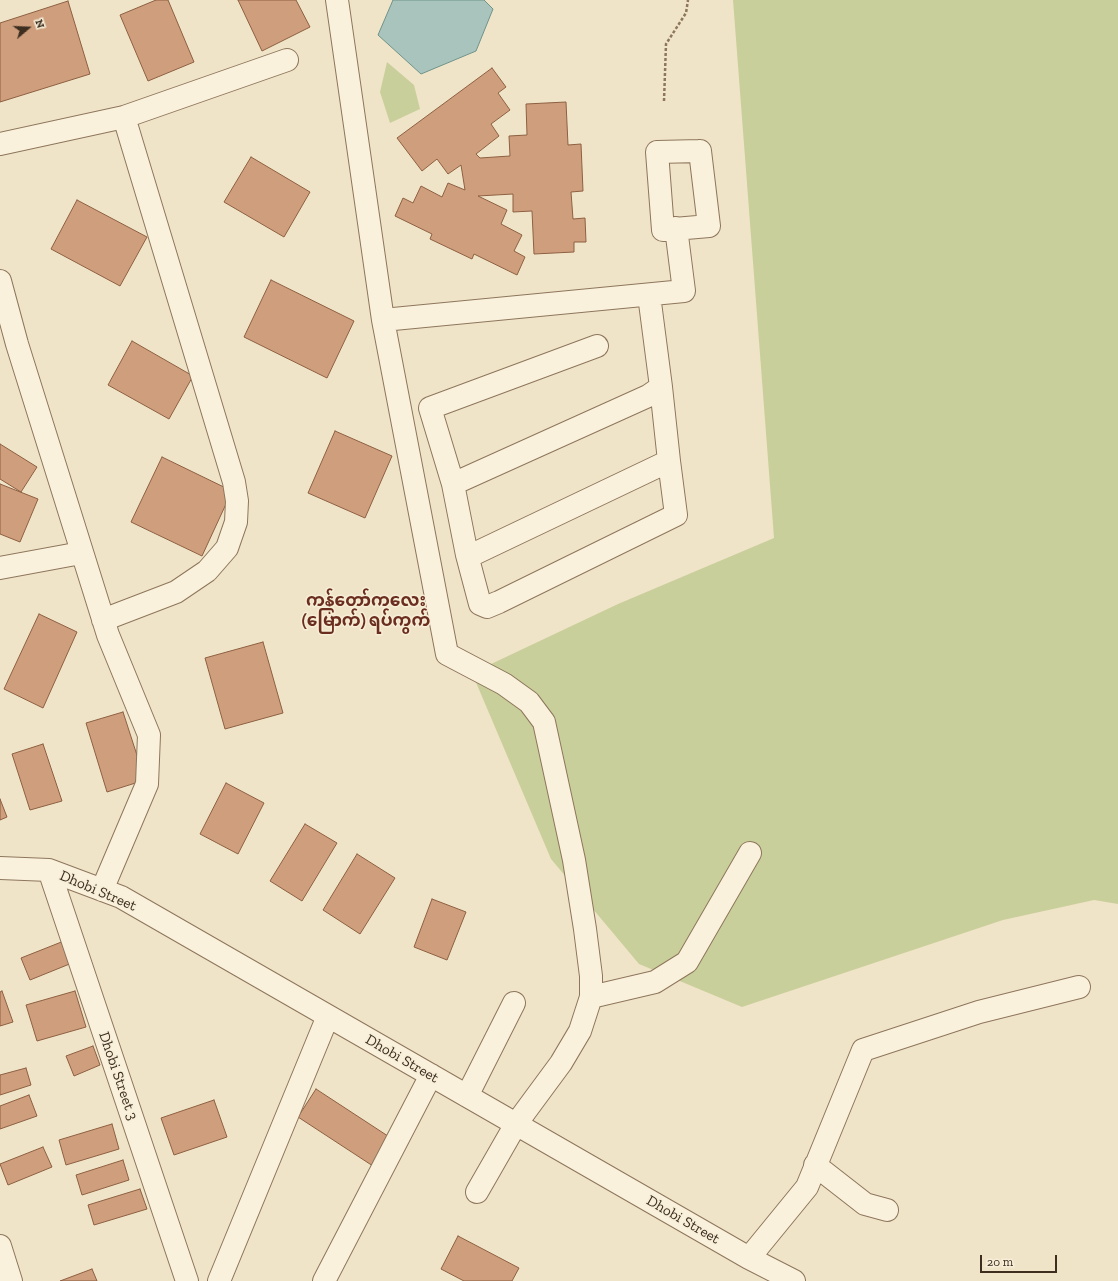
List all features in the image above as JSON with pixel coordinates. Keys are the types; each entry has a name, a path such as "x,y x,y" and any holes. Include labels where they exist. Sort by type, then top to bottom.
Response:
{"street":[{"path":"337,0 383,320 447,654 504,684 529,702 544,722 574,860 585,929 591,997 580,1031 561,1063 516,1124 478,1192"},
{"path":"0,144 124,117 287,60"},
{"path":"103,620 176,592 206,570 227,548 236,522 237,501 234,482 124,117"},
{"path":"383,320 684,291 676,228"},
{"path":"0,281 17,344 103,620 149,734 147,784 102,890"},
{"path":"597,346 430,408 453,484 466,555 480,604 487,607 499,602 676,515 661,387 648,295"},
{"path":"453,484 648,396 661,387"},
{"path":"466,555 476,553 669,461"},
{"path":"0,568 81,553"},
{"path":"591,997 655,982 687,962 750,853"},
{"name":"Dhobi Street","path":"0,868 49,870 121,897 749,1258 794,1281"},
{"name":"Dhobi Street 3","path":"49,870 187,1281"},
{"path":"749,1258 807,1187 863,1050 979,1012 1079,987"},
{"path":"467,1096 514,1003"},
{"path":"219,1281 328,1016"},
{"path":"324,1281 431,1075"},
{"path":"815,1166 865,1204 887,1210"},
{"path":"0,1246 11,1281"}],"path":[{"path":"664,101 666,44 686,13 688,0"}],"green space":[{"path":"733,0 1118,0 1118,904 1094,900 1003,920 742,1007 639,964 551,859 472,673 618,604 774,538"},
{"path":"387,62 414,85 420,109 390,123 380,92"}],"water":[{"path":"393,0 484,0 493,9 476,51 421,74 378,35"}],"building":[{"path":"156,0 168,0 194,62 148,81 120,15"},
{"path":"238,0 296,0 310,27 262,51"},
{"path":"68,1 90,74 0,102 0,23"},
{"path":"492,68 506,87 498,93 510,110 491,124 499,136 476,154 480,158 510,156 509,136 527,135 526,104 566,102 568,145 581,144 583,191 571,192 573,219 585,218 586,242 574,242 574,252 534,254 532,211 513,212 513,194 478,196 507,210 501,224 522,235 514,251 525,257 517,275 474,254 472,259 430,239 432,234 395,216 403,198 413,203 421,186 442,197 448,183 465,190 461,165 448,174 437,159 422,171 397,138"},
{"path":"251,157 310,192 284,237 224,202"},
{"path":"77,200 147,237 120,286 51,249"},
{"path":"271,280 354,321 327,378 244,337"},
{"path":"132,341 193,376 169,419 108,385"},
{"path":"335,431 392,456 365,518 308,493"},
{"path":"0,444 37,467 21,492 0,479"},
{"path":"162,457 232,491 202,556 131,522"},
{"path":"0,484 38,499 20,542 0,534"},
{"path":"39,614 77,632 43,708 4,689"},
{"path":"263,642 283,713 225,729 205,658"},
{"path":"123,712 145,780 107,792 86,723"},
{"path":"43,744 62,801 30,810 12,754"},
{"path":"226,783 264,803 238,854 200,834"},
{"path":"0,799 7,817 0,820"},
{"path":"305,824 337,843 302,901 270,881"},
{"path":"357,854 395,878 360,934 323,910"},
{"path":"432,899 466,912 447,960 414,947"},
{"path":"64,941 72,963 30,980 21,958"},
{"path":"2,991 13,1022 0,1026 0,992"},
{"path":"75,991 86,1027 37,1041 26,1005"},
{"path":"93,1046 100,1065 74,1076 66,1056"},
{"path":"26,1068 31,1085 0,1095 0,1075"},
{"path":"316,1089 394,1140 376,1168 298,1117"},
{"path":"29,1095 37,1116 0,1129 0,1106"},
{"path":"214,1100 227,1137 174,1155 161,1118"},
{"path":"112,1124 119,1149 66,1165 59,1140"},
{"path":"43,1147 52,1167 8,1185 0,1164"},
{"path":"123,1160 129,1180 82,1195 76,1175"},
{"path":"140,1189 147,1209 94,1225 88,1205"},
{"path":"458,1236 519,1268 512,1281 464,1281 441,1269"},
{"path":"92,1269 97,1281 60,1281"}],"district":[{"name":"ကန်တော်ကလေး (မြောက်) ရပ်ကွက်","path":"366,611"}]}
